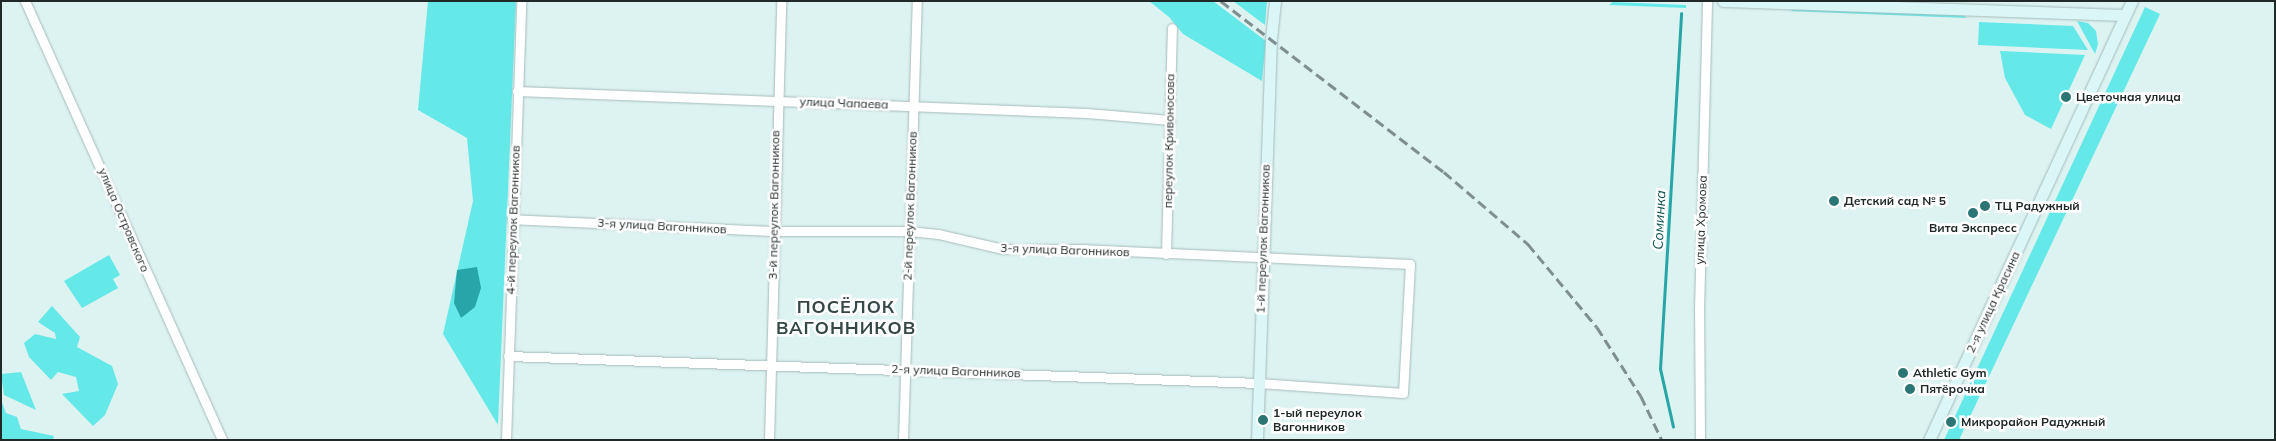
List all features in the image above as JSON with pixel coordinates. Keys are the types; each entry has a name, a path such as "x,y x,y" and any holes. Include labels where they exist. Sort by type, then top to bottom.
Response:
{"main road":[{"name":"1-й переулок Вагонников","path":"1257,440 1271,39 1275,1"},
{"path":"1723,1 1922,4 2125,15"},
{"name":"2-я улица Красина","path":"1929,440 2132,1"}],"street":[{"name":"улица Островского","path":"25,1 222,440"},
{"name":"4-й переулок Вагонников","path":"506,440 512,219 521,1"},
{"name":"3-й переулок Вагонников","path":"769,440 772,364 773,231 781,1"},
{"name":"2-й переулок Вагонников","path":"903,440 908,231 917,1"},
{"name":"улица Хромова","path":"1700,440 1699,310 1707,1"},
{"name":"переулок Кривоносова","path":"1166,254 1172,28"},
{"name":"улица Чапаева","path":"517,91 1087,113 1170,120"},
{"name":"3-я улица Вагонников","path":"512,219 773,231 908,231 938,234 1003,249 1410,264 1403,393"},
{"name":"2-я улица Вагонников","path":"508,356 1259,383 1403,393"}],"shaded area":[{"path":"428,1 516,1 498,425 443,334 473,201 467,138 418,110"},
{"path":"1149,1 1213,1 1266,41 1262,81 1183,34 1169,17"},
{"path":"1233,1 1267,1 1265,25"},
{"path":"1613,2 1686,5 1686,8 1609,5"},
{"path":"2145,7 2160,14 1959,440 1944,440"},
{"path":"1794,9 1962,14 1967,18 1790,11"},
{"path":"2077,21 2088,23 2096,31 2098,44 2095,54"},
{"path":"1979,22 2073,26 2088,50 1978,45"},
{"path":"2000,51 2085,55 2051,129 2025,115 2005,78"},
{"path":"109,255 120,275 113,279 118,288 82,308 64,281"},
{"path":"477,267 481,288 475,307 461,318 454,303 457,270"},
{"path":"52,306 80,337 77,347 112,366 118,384 105,415 93,426 62,394 79,391 76,377 58,372 51,380 29,357 24,343 35,334 56,339 55,333 38,322"},
{"path":"21,372 36,410 4,395 1,374"},
{"path":"1,400 6,413 17,417 21,429 54,436 53,440 1,440"}],"waterway":[{"name":"Соминка","path":"1673,427 1660,369 1681,14"}],"railway":[{"path":"1221,1 1444,172 1528,244 1597,327 1641,396 1662,440"}],"place":[{"name":"Цветочная улица","path":"2066,97"},
{"name":"Детский сад № 5","path":"1834,201"},
{"name":"ТЦ Радужный","path":"1985,206"},
{"name":"Вита Экспресс","path":"1973,213"},
{"name":"Athletic Gym","path":"1903,373"},
{"name":"Пятёрочка","path":"1910,389"},
{"name":"1-ый переулок Вагонников","path":"1263,420"},
{"name":"Микрорайон Радужный","path":"1951,422"}],"district":[{"name":"ПОСЁЛОК ВАГОННИКОВ","path":"846,318"}]}
